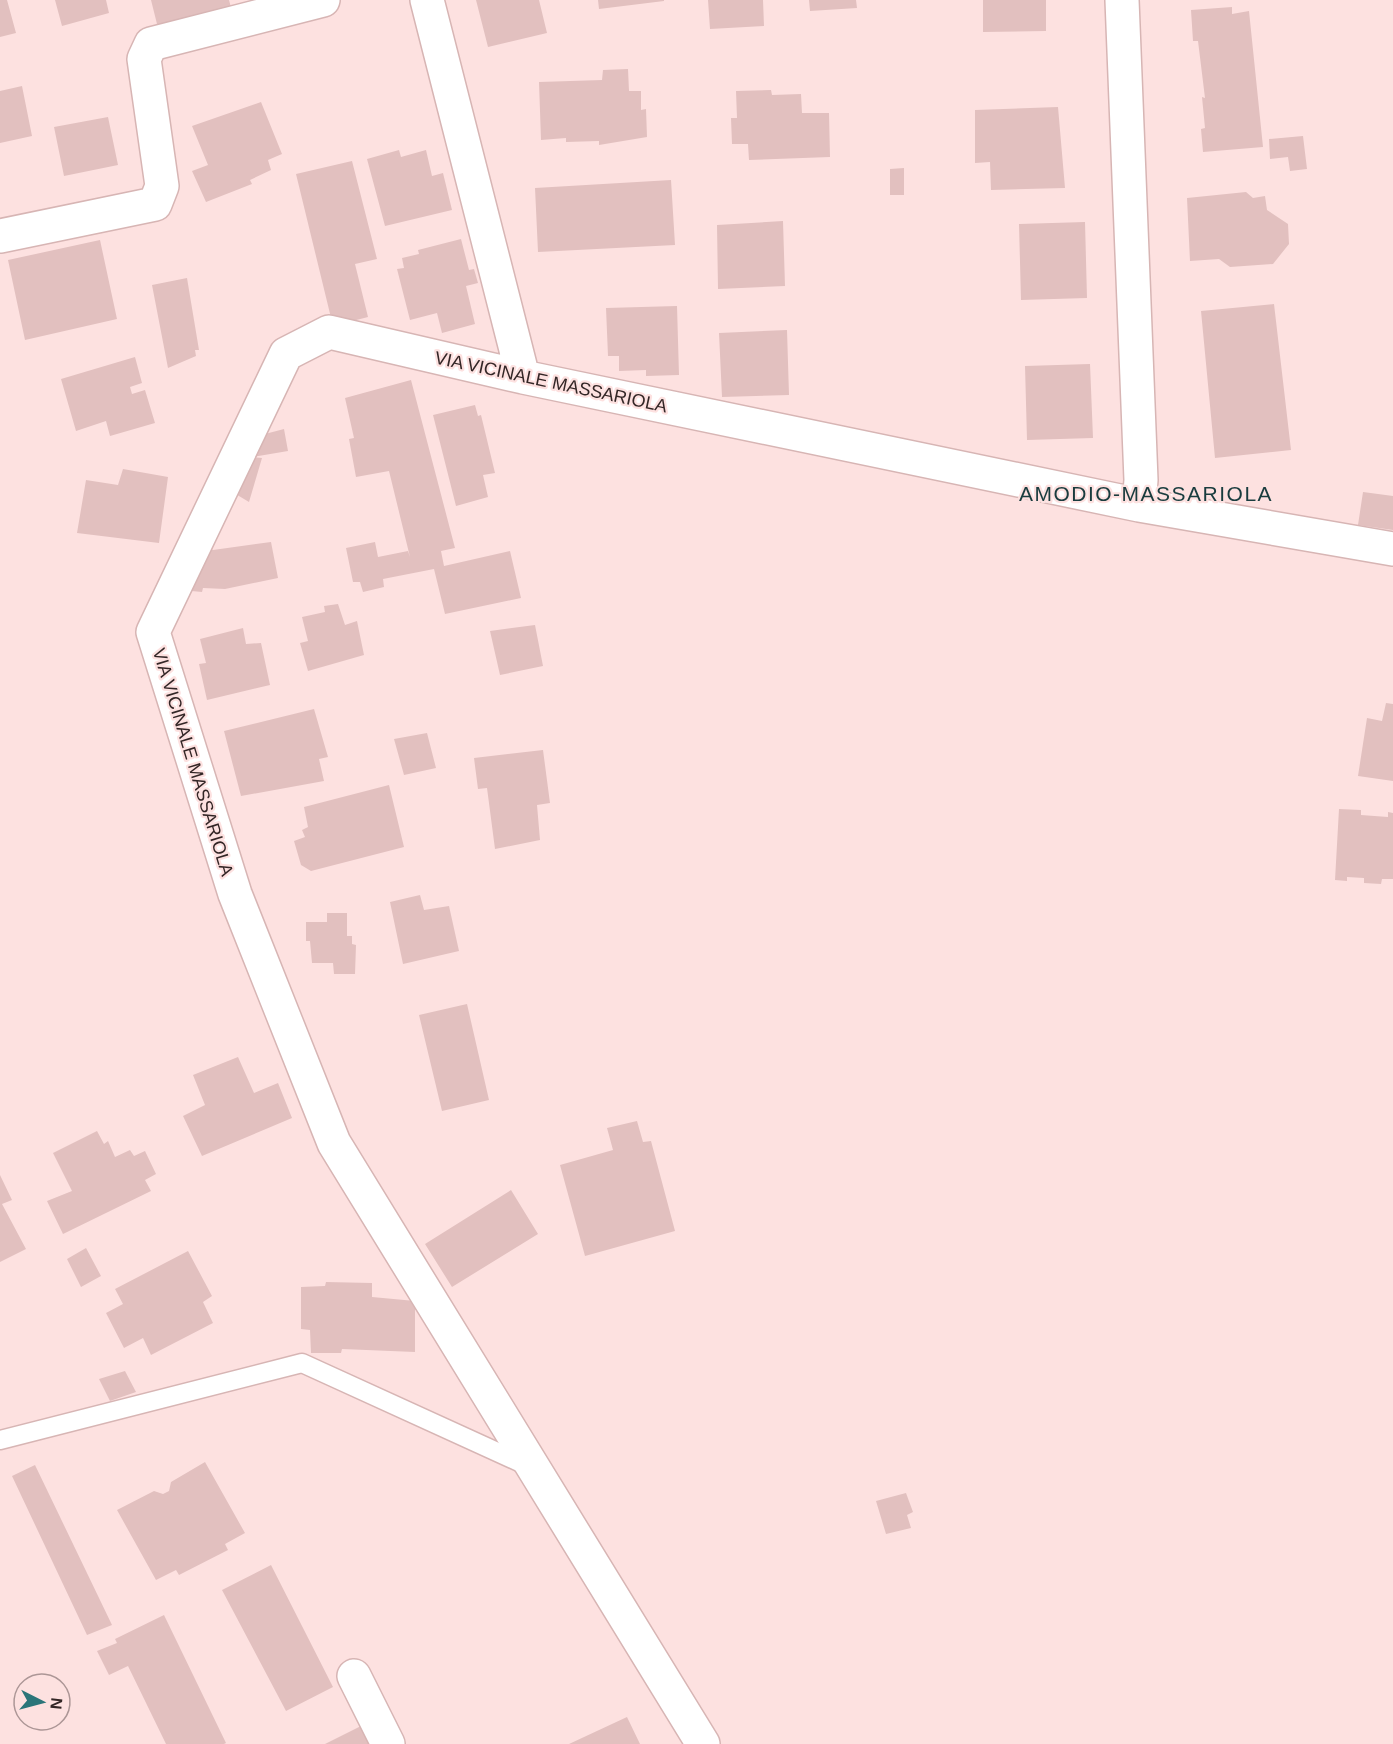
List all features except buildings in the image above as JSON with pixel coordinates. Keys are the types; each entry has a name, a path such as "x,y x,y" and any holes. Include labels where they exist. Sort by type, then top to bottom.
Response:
{"street":[{"path":"0,236 155,204 162,186 144,59 150,44 323,0"},
{"path":"427,0 523,377"},
{"path":"1122,0 1141,480 1139,505"},
{"name":"VIA VICINALE MASSARIOLA","path":"703,1744 531,1468 334,1143 235,894 153,632 286,354 330,332 523,377 1139,505 1393,549"},
{"path":"354,1676 388,1744"}],"lane":[{"path":"0,1440 302,1363 531,1468"}],"district":[{"name":"AMODIO-MASSARIOLA","path":"1146,494"}]}
